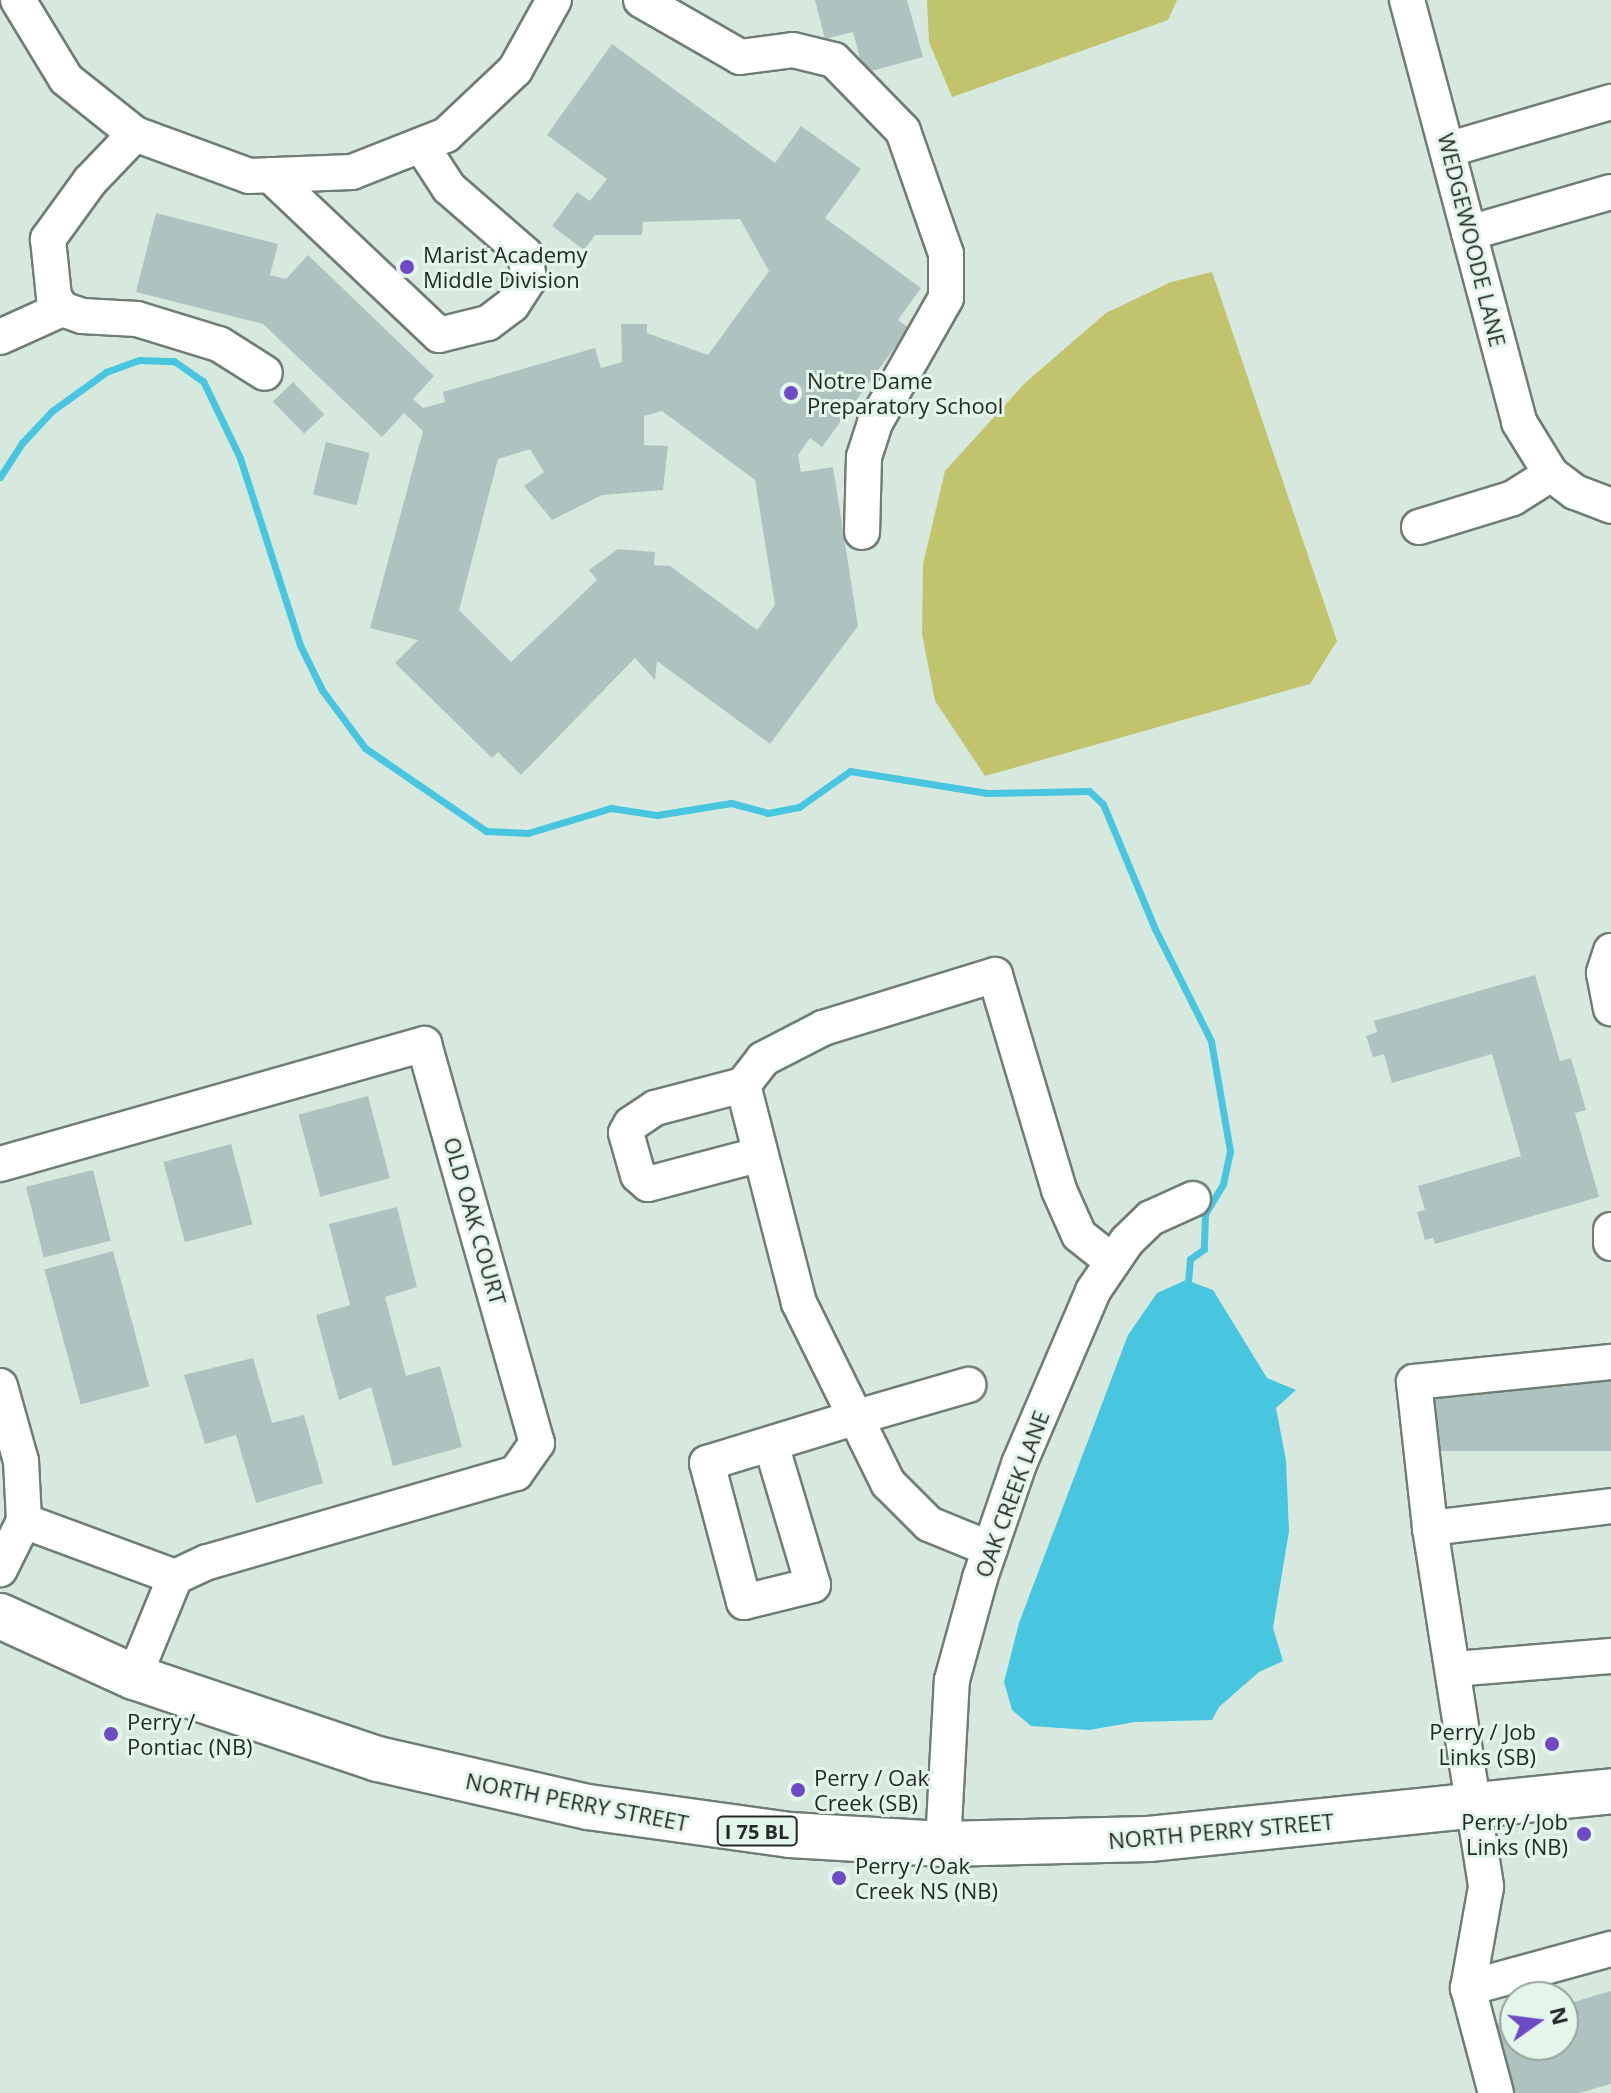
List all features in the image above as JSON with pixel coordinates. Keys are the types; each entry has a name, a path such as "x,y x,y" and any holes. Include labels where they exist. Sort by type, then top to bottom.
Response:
{"main road":[{"name":"NORTH PERRY STREET","path":"0,1616 134,1677 329,1745 517,1793 694,1824 943,1844 1149,1839 1611,1791"}],"street":[{"path":"18,0 66,79 135,134 249,176 352,172 446,135 515,70 554,0"},
{"path":"641,0 740,57 793,50 834,60 903,131 946,254 946,298 875,423 864,457 862,532"},
{"name":"WEDGEWOODE LANE","path":"1407,0 1450,149 1519,422 1551,474"},
{"path":"1450,149 1611,102"},
{"path":"135,134 90,181 48,239 54,297 62,309 82,316 137,319 219,344 265,373"},
{"path":"270,175 439,335 488,323 512,305 529,279 525,254 449,188 421,145"},
{"path":"1469,233 1611,192"},
{"path":"0,337 62,309"},
{"path":"1419,527 1513,498 1551,474 1575,492 1611,506"},
{"path":"1611,951 1604,973 1611,1008"},
{"path":"758,1155 648,1184 638,1175 626,1133 631,1124 655,1108 743,1085 763,1059 823,1028 995,975 1059,1190 1079,1235 1113,1262"},
{"name":"OLD OAK COURT","path":"0,1164 424,1044 537,1443 529,1461 516,1473 207,1562 175,1577"},
{"path":"743,1085 758,1155 799,1303 888,1483 929,1524 990,1549"},
{"name":"OAK CREEK LANE","path":"943,1844 952,1680 990,1549 1075,1334 1113,1262 1151,1218 1193,1199"},
{"path":"1611,1230 1611,1243"},
{"path":"1496,2093 1468,1988 1486,1887 1455,1669 1430,1528 1414,1382 1611,1362"},
{"path":"771,1444 813,1585 744,1602 707,1463 968,1385"},
{"path":"0,1386 21,1461 24,1521 0,1569"},
{"path":"1430,1528 1611,1506"},
{"path":"24,1521 175,1577 134,1677"},
{"path":"1455,1669 1611,1656"},
{"path":"1468,1988 1611,1949"}],"shaded area":[{"path":"927,0 1177,0 1168,20 952,97 929,42"},
{"path":"1212,272 1337,641 1310,684 985,776 935,701 922,634 923,564 945,471 1025,383 1106,313 1171,282"}],"water":[{"path":"1186,1280 1213,1290 1267,1378 1296,1390 1276,1408 1286,1460 1289,1531 1273,1628 1283,1661 1259,1672 1219,1707 1212,1720 1135,1722 1089,1730 1031,1726 1012,1710 1004,1682 1019,1623 1128,1335 1157,1293"}],"building":[{"path":"815,0 907,0 923,57 864,73 853,32 825,39"},
{"path":"612,44 775,163 801,126 861,169 825,218 921,288 898,320 909,328 822,447 810,438 798,455 801,472 833,467 858,626 770,744 657,661 655,680 635,658 521,775 498,752 492,758 395,663 418,640 370,628 423,431 404,413 382,437 263,324 136,292 156,213 278,244 270,275 286,279 308,255 434,376 413,399 423,408 445,402 443,392 595,348 601,368 622,362 621,324 647,324 647,333 708,355 769,271 740,219 643,222 642,235 595,235 584,250 552,226 577,192 590,201 607,179 547,135","holes":["662,411 755,480 775,605 757,630 670,566 654,565 655,552 618,549 589,570 597,580 511,662 459,610 498,459 530,449 544,472 524,486 552,520 602,495 663,490 668,446 644,445 644,416"]},
{"path":"293,382 324,414 304,434 273,401"},
{"path":"326,442 370,453 357,505 313,494"},
{"path":"1535,975 1560,1061 1571,1058 1586,1110 1575,1113 1599,1197 1435,1244 1433,1238 1425,1240 1417,1212 1425,1210 1418,1186 1521,1156 1492,1054 1392,1083 1384,1054 1373,1057 1366,1036 1377,1032 1374,1021"},
{"path":"368,1096 390,1178 320,1197 298,1115"},
{"path":"231,1144 252,1224 185,1242 163,1162"},
{"path":"93,1170 111,1241 44,1258 26,1187"},
{"path":"397,1207 417,1287 385,1297 406,1376 440,1366 462,1447 393,1466 371,1387 339,1400 316,1315 350,1305 329,1224"},
{"path":"113,1251 149,1386 81,1405 44,1269"},
{"path":"253,1358 272,1423 304,1415 323,1483 256,1503 236,1435 205,1444 184,1375"},
{"path":"1423,1377 1611,1377 1611,1451 1423,1451"},
{"path":"1611,1991 1611,2084 1579,2093 1510,2093 1500,2061 1579,2061 1579,2000"},
{"path":"1499,2023 1499,2056 1490,2026"}],"waterway":[{"path":"0,477 22,443 52,411 106,372 139,360 174,361 203,381 240,458 300,645 322,690 365,748 486,831 528,833 611,808 657,815 731,803 768,813 799,807 850,771 987,793 1089,791 1103,804 1155,929 1211,1041 1230,1151 1223,1184 1205,1214 1204,1249 1190,1259 1188,1280"}],"place":[{"name":"Marist Academy Middle Division","path":"407,267"},
{"name":"Notre Dame Preparatory School","path":"791,393"},
{"name":"Perry / Pontiac (NB)","path":"111,1734"},
{"name":"Perry / Job Links (SB)","path":"1552,1744"},
{"name":"Perry / Oak Creek (SB)","path":"798,1790"},
{"name":"Perry / Job Links (NB)","path":"1584,1834"},
{"name":"Perry / Oak Creek NS (NB)","path":"839,1878"}]}
